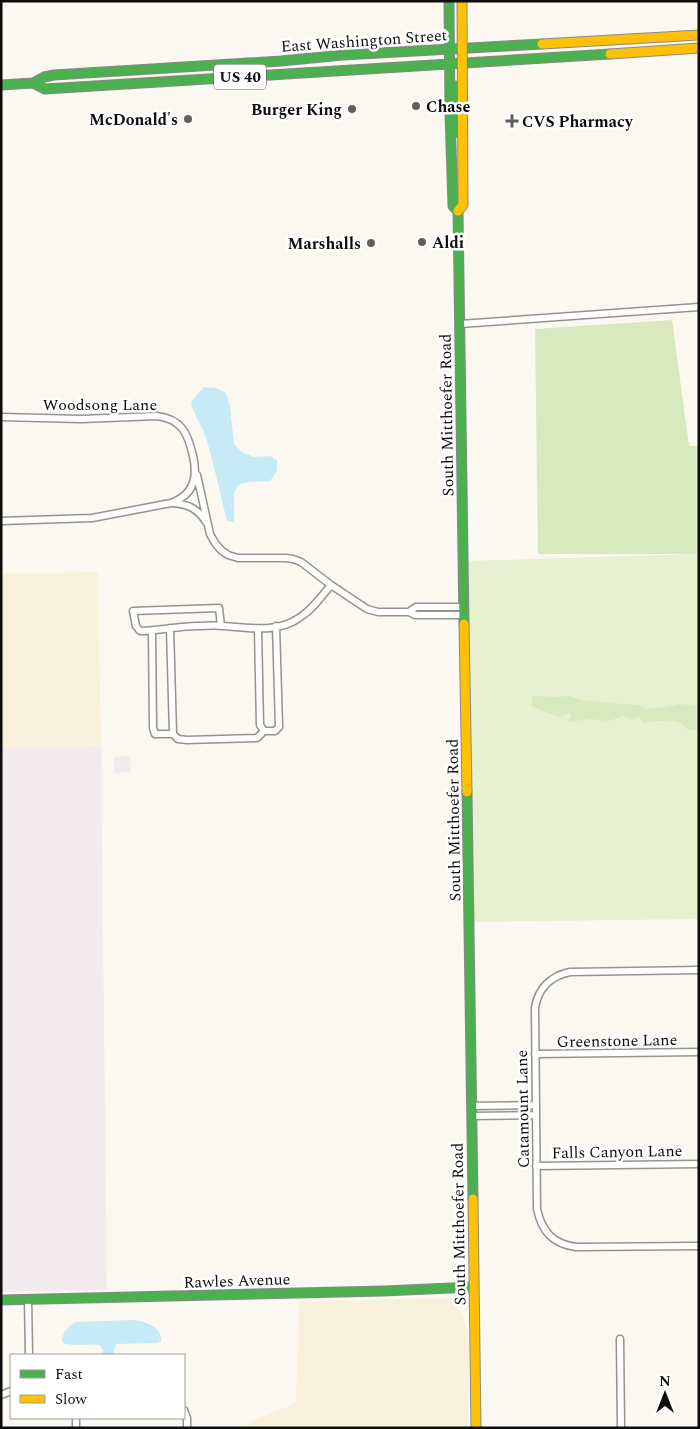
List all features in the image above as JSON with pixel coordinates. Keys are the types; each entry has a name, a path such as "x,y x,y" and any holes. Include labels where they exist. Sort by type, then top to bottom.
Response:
{"main road":[{"path":"449,1 453,60"},
{"path":"453,60 462,48 462,1"},
{"name":"East Washington Street","path":"453,60 462,48 699,35"},
{"name":"East Washington Street","path":"33,83 45,89 277,75 453,60 699,48"},
{"name":"East Washington Street","path":"1,85 33,83 47,76 54,75 438,49 453,60"},
{"name":"South Mitthoefer Road","path":"453,60 459,136 464,144 463,205 458,211 476,1428"},
{"name":"South Mitthoefer Road","path":"453,60 453,206 458,211"},
{"name":"Rawles Avenue","path":"1,1300 384,1291 473,1287"}],"street":[{"path":"460,324 699,308"},
{"name":"Woodsong Lane","path":"1,417 82,419 165,417 178,424 187,435 208,526"},
{"path":"171,503 183,497 190,489 196,469"},
{"path":"1,521 92,518 171,503 183,504 192,507 201,514 215,543 226,554 241,558 293,559 301,562 367,609 378,612 409,612 416,608 464,611"},
{"path":"221,626 220,608 133,611 136,626 140,631 189,626 258,629 289,624 303,616 331,585"},
{"path":"170,628 173,734 178,739 187,740 257,738 264,731 275,731 279,728 276,626"},
{"path":"258,629 260,725 264,731"},
{"path":"152,631 153,728 155,734 173,734"},
{"name":"Catamount Lane","path":"699,970 570,972 558,975 546,983 538,996 535,1008 537,1209 542,1226 548,1234 566,1246 699,1246"},
{"name":"Greenstone Lane","path":"535,1054 699,1052"},
{"path":"471,1111 536,1105"},
{"path":"471,1111 536,1115"},
{"name":"Falls Canyon Lane","path":"536,1166 699,1164"},
{"path":"28,1300 30,1354"},
{"path":"620,1339 621,1428"},
{"path":"185,1413 188,1428"}],"shaded area":[{"path":"98,572 101,746 1,747 1,574"},
{"path":"101,746 107,1290 1,1292 1,747"},
{"path":"130,756 131,772 114,773 114,757"},
{"path":"446,1298 454,1302 463,1316 467,1331 469,1349 468,1428 244,1428 258,1418 296,1403 299,1301"}],"green space":[{"path":"672,320 689,446 699,446 699,554 538,554 535,329"},
{"path":"699,554 699,919 469,922 464,561"},
{"path":"533,696 569,696 582,700 639,705 647,709 679,704 699,706 699,730 689,730 679,722 667,720 642,723 639,716 630,720 623,716 609,721 590,719 569,722 571,713 559,717 531,706"}],"water":[{"path":"204,387 216,388 226,393 230,407 234,444 242,452 254,457 270,456 277,460 277,471 270,481 239,484 234,493 234,522 227,521 206,437 191,402"},
{"path":"134,1320 144,1322 153,1326 159,1332 161,1341 157,1343 116,1344 114,1354 103,1354 103,1350 99,1345 63,1343 63,1335 66,1330 76,1322"}],"traffic: fast":[{"path":"449,1 453,206 458,211 464,624"},
{"path":"1,85 33,83 44,77 54,75 281,61 343,55 542,44"},
{"path":"33,83 45,89 610,54"},
{"path":"456,86 456,110 459,133"},
{"path":"467,792 473,1199"},
{"path":"1,1300 384,1291 473,1287"}],"traffic: slow":[{"path":"458,211 463,205 462,1"},
{"path":"542,44 699,35"},
{"path":"610,54 699,48"},
{"path":"464,624 467,792"},
{"path":"473,1199 476,1428"}],"place":[{"name":"Chase","path":"416,106"},
{"name":"Burger King","path":"352,109"},
{"name":"McDonald's","path":"188,119"},
{"name":"CVS Pharmacy","path":"512,121"},
{"name":"Aldi","path":"422,242"},
{"name":"Marshalls","path":"371,243"}]}
